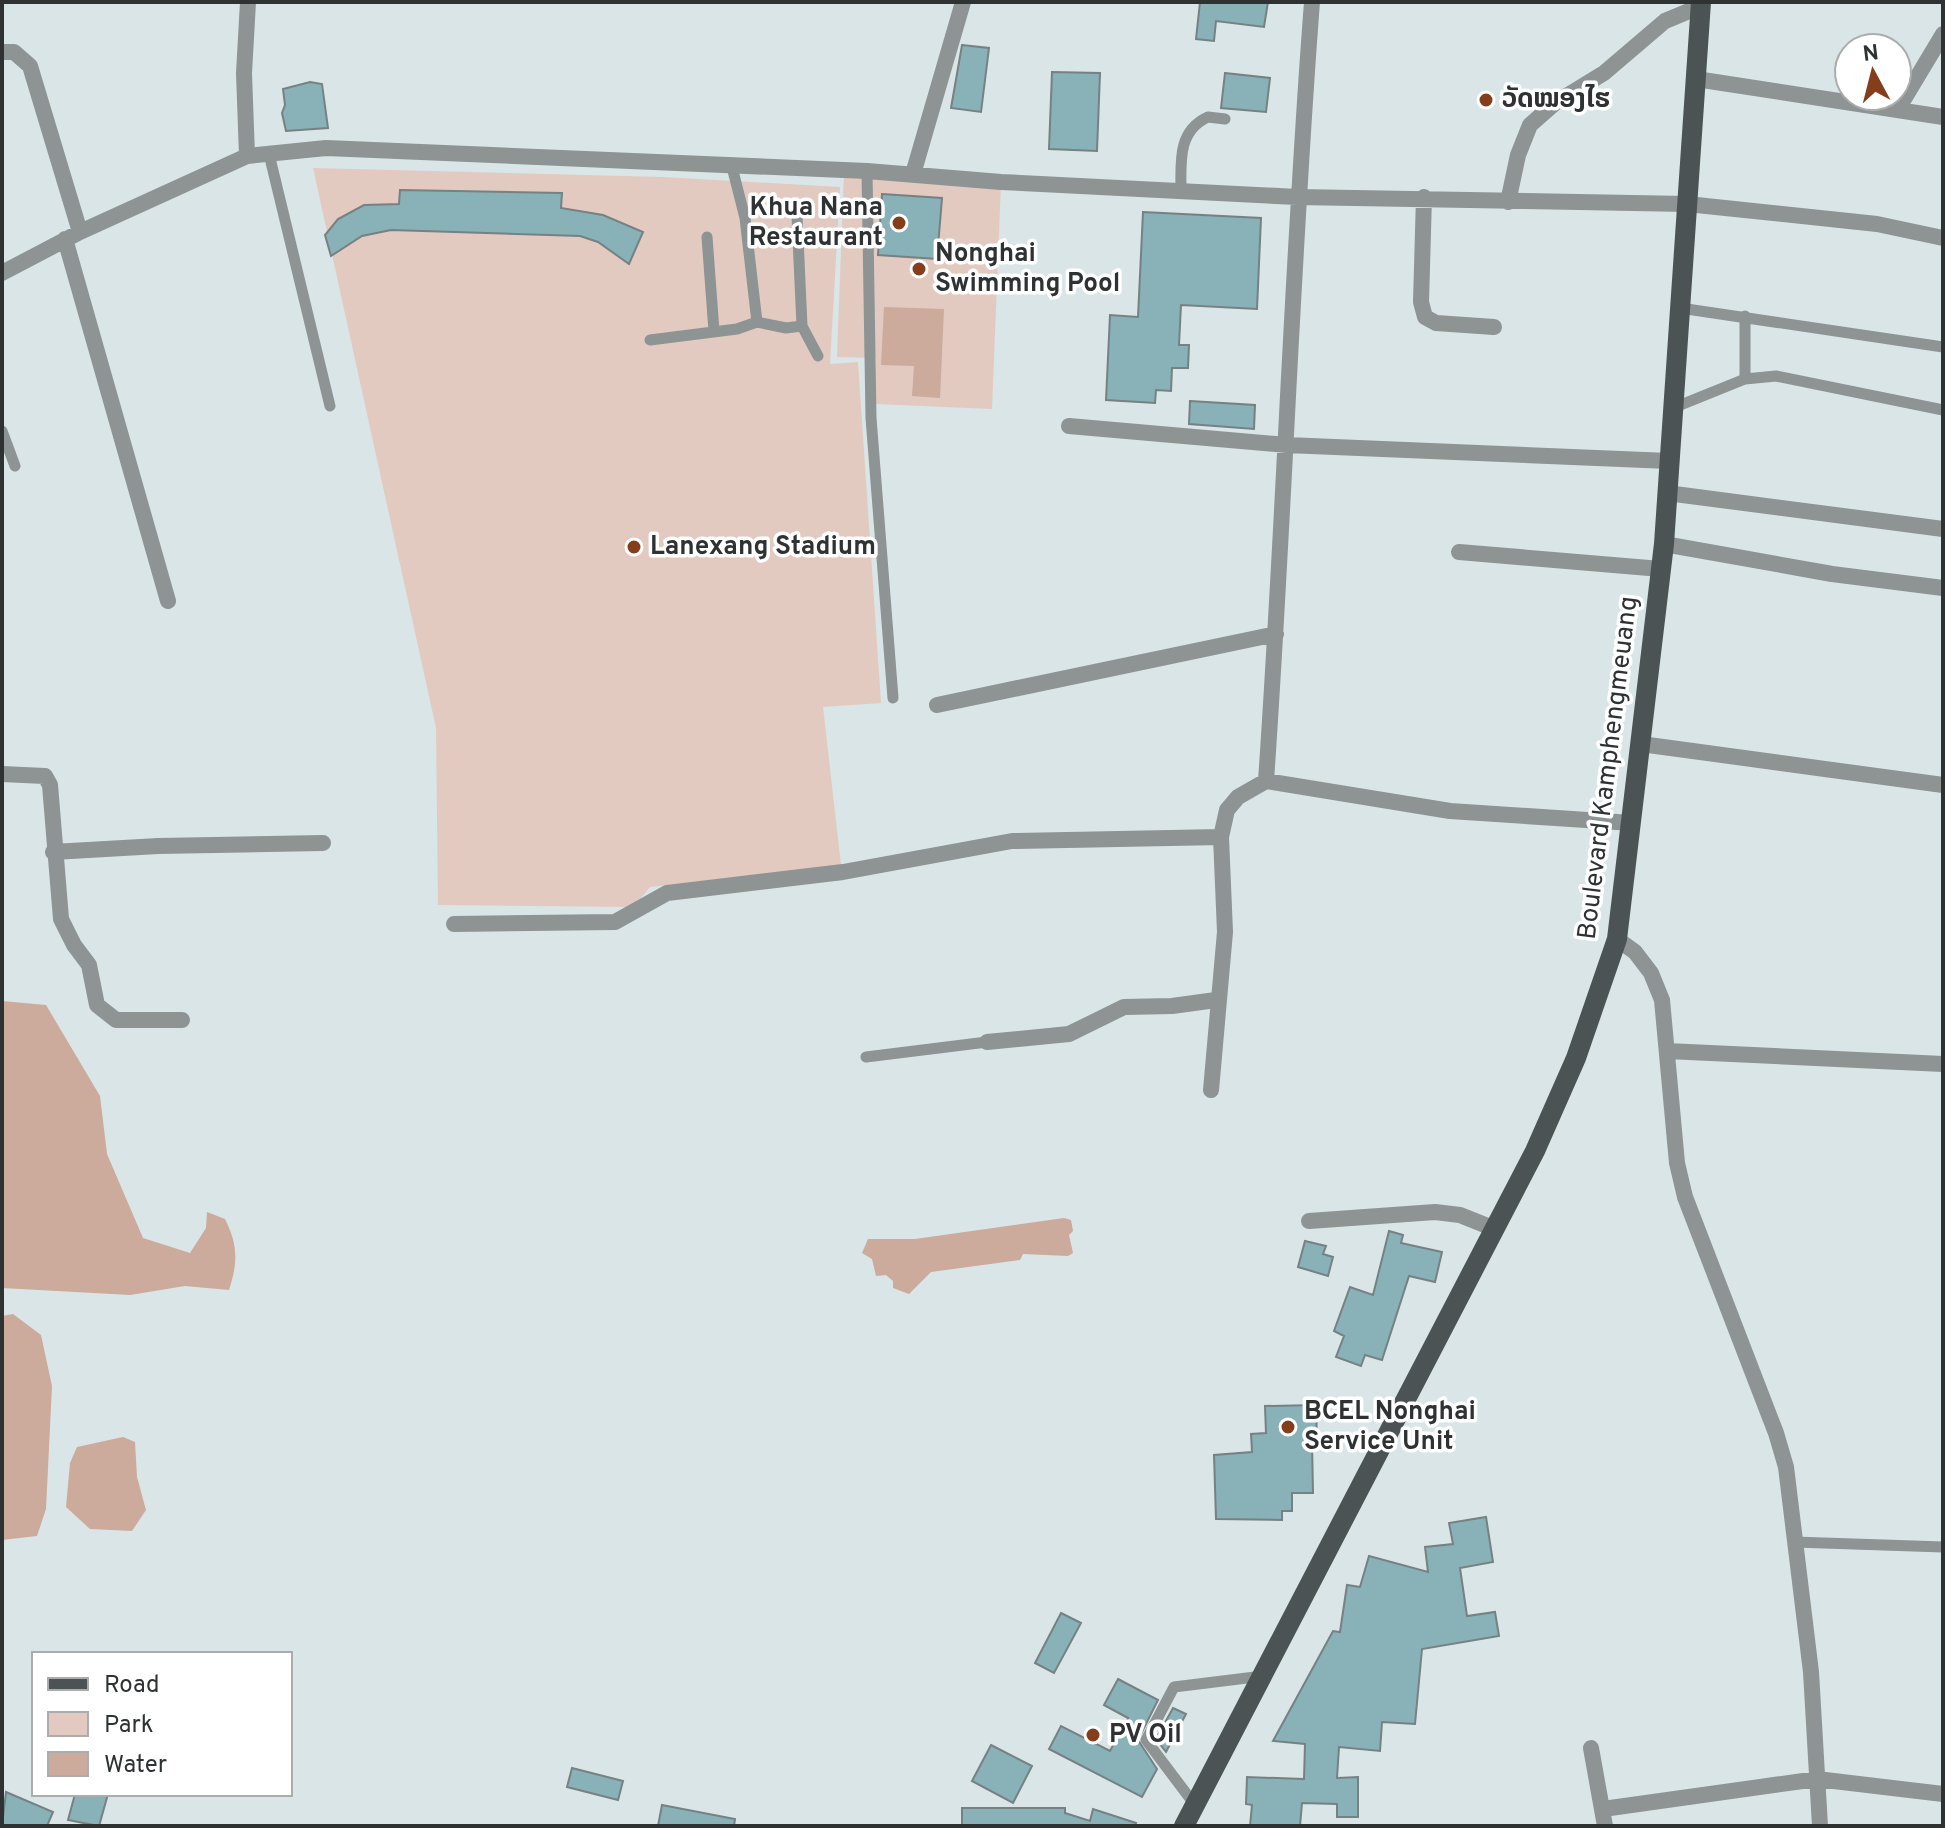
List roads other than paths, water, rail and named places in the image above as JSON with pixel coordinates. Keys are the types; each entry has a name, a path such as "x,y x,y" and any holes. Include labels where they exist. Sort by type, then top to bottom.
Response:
{"main road":[{"name":"Boulevard Kamphengmeuang","path":"1184,1826 1495,1229 1576,1058 1617,939 1664,544 1701,4"}],"street":[{"path":"247,156 244,73 248,2"},
{"path":"913,174 963,2"},
{"path":"1266,781 1287,445 1297,197 1312,2"},
{"path":"1508,202 1518,155 1530,125 1555,103 1604,73 1665,21 1701,4"},
{"path":"1913,84 1943,34"},
{"path":"2,52 14,52 30,66 168,601"},
{"path":"1696,79 1833,99"},
{"path":"1913,112 1943,117"},
{"path":"2,273 72,236 247,156 326,148 867,171 1297,197 1687,204 1877,224 1943,238"},
{"path":"1424,197 1421,302 1425,317 1436,323 1494,327"},
{"path":"1069,426 1287,445 1669,461"},
{"path":"1667,493 1943,529"},
{"path":"1664,544 1832,574 1943,588"},
{"path":"1459,552 1661,569"},
{"path":"937,705 1276,634"},
{"path":"1641,744 1943,785"},
{"path":"2,774 33,772 45,776 50,785 53,852 61,919 74,945 89,965 97,1005 116,1020 182,1020"},
{"path":"1211,1090 1216,1000 1225,932 1221,837 1227,810 1238,797 1266,781 1450,811 1632,823"},
{"path":"454,924 615,922 667,893 843,872 1012,841 1221,837"},
{"path":"53,852 158,846 323,843"},
{"path":"1617,939 1635,952 1651,973 1662,1000 1677,1163 1685,1197 1776,1433 1786,1467 1811,1672 1820,1826"},
{"path":"987,1042 1069,1034 1124,1007 1172,1006 1216,1000"},
{"path":"1667,1051 1943,1064"},
{"path":"1309,1221 1435,1212 1460,1215 1495,1229"},
{"path":"1591,1748 1605,1826"},
{"path":"1603,1809 1817,1779 1943,1794"}],"lane":[{"path":"1181,191 1181,149 1189,132 1208,117 1225,119"},
{"path":"269,154 330,406"},
{"path":"732,167 745,218 757,322"},
{"path":"867,171 871,418 893,698"},
{"path":"797,216 802,326 818,356"},
{"path":"707,237 714,331"},
{"path":"1680,308 1943,347"},
{"path":"1745,316 1745,379"},
{"path":"650,340 757,322 786,328 802,326"},
{"path":"1673,408 1745,379 1776,376 1942,407"},
{"path":"2,431 15,466"},
{"path":"866,1057 987,1042"},
{"path":"1794,1542 1943,1547"},
{"path":"1195,1805 1146,1740 1174,1687 1264,1676"}],"water":[{"path":"884,307 944,309 940,398 912,396 914,366 881,365"},
{"path":"2,1001 46,1005 100,1096 107,1154 143,1238 190,1253 206,1228 207,1212 225,1219 235,1254 229,1290 185,1286 130,1295 2,1288"},
{"path":"1064,1218 1071,1220 1073,1231 1069,1235 1073,1253 1068,1256 1023,1254 1020,1260 931,1272 909,1294 893,1288 893,1281 886,1275 876,1276 872,1259 862,1253 868,1239 915,1239"},
{"path":"13,1314 41,1335 52,1386 46,1509 37,1536 2,1540 2,1316"},
{"path":"123,1437 135,1442 137,1477 146,1510 132,1531 90,1529 66,1507 70,1463 77,1447"}],"place":[{"name":"ວັດໝອງໄຮ","path":"1486,100"},
{"name":"Khua Nana Restaurant","path":"899,223"},
{"name":"Nonghai Swimming Pool","path":"919,269"},
{"name":"Lanexang Stadium","path":"634,547"},
{"name":"BCEL Nonghai Service Unit","path":"1288,1427"},
{"name":"PV Oil","path":"1093,1735"}]}
